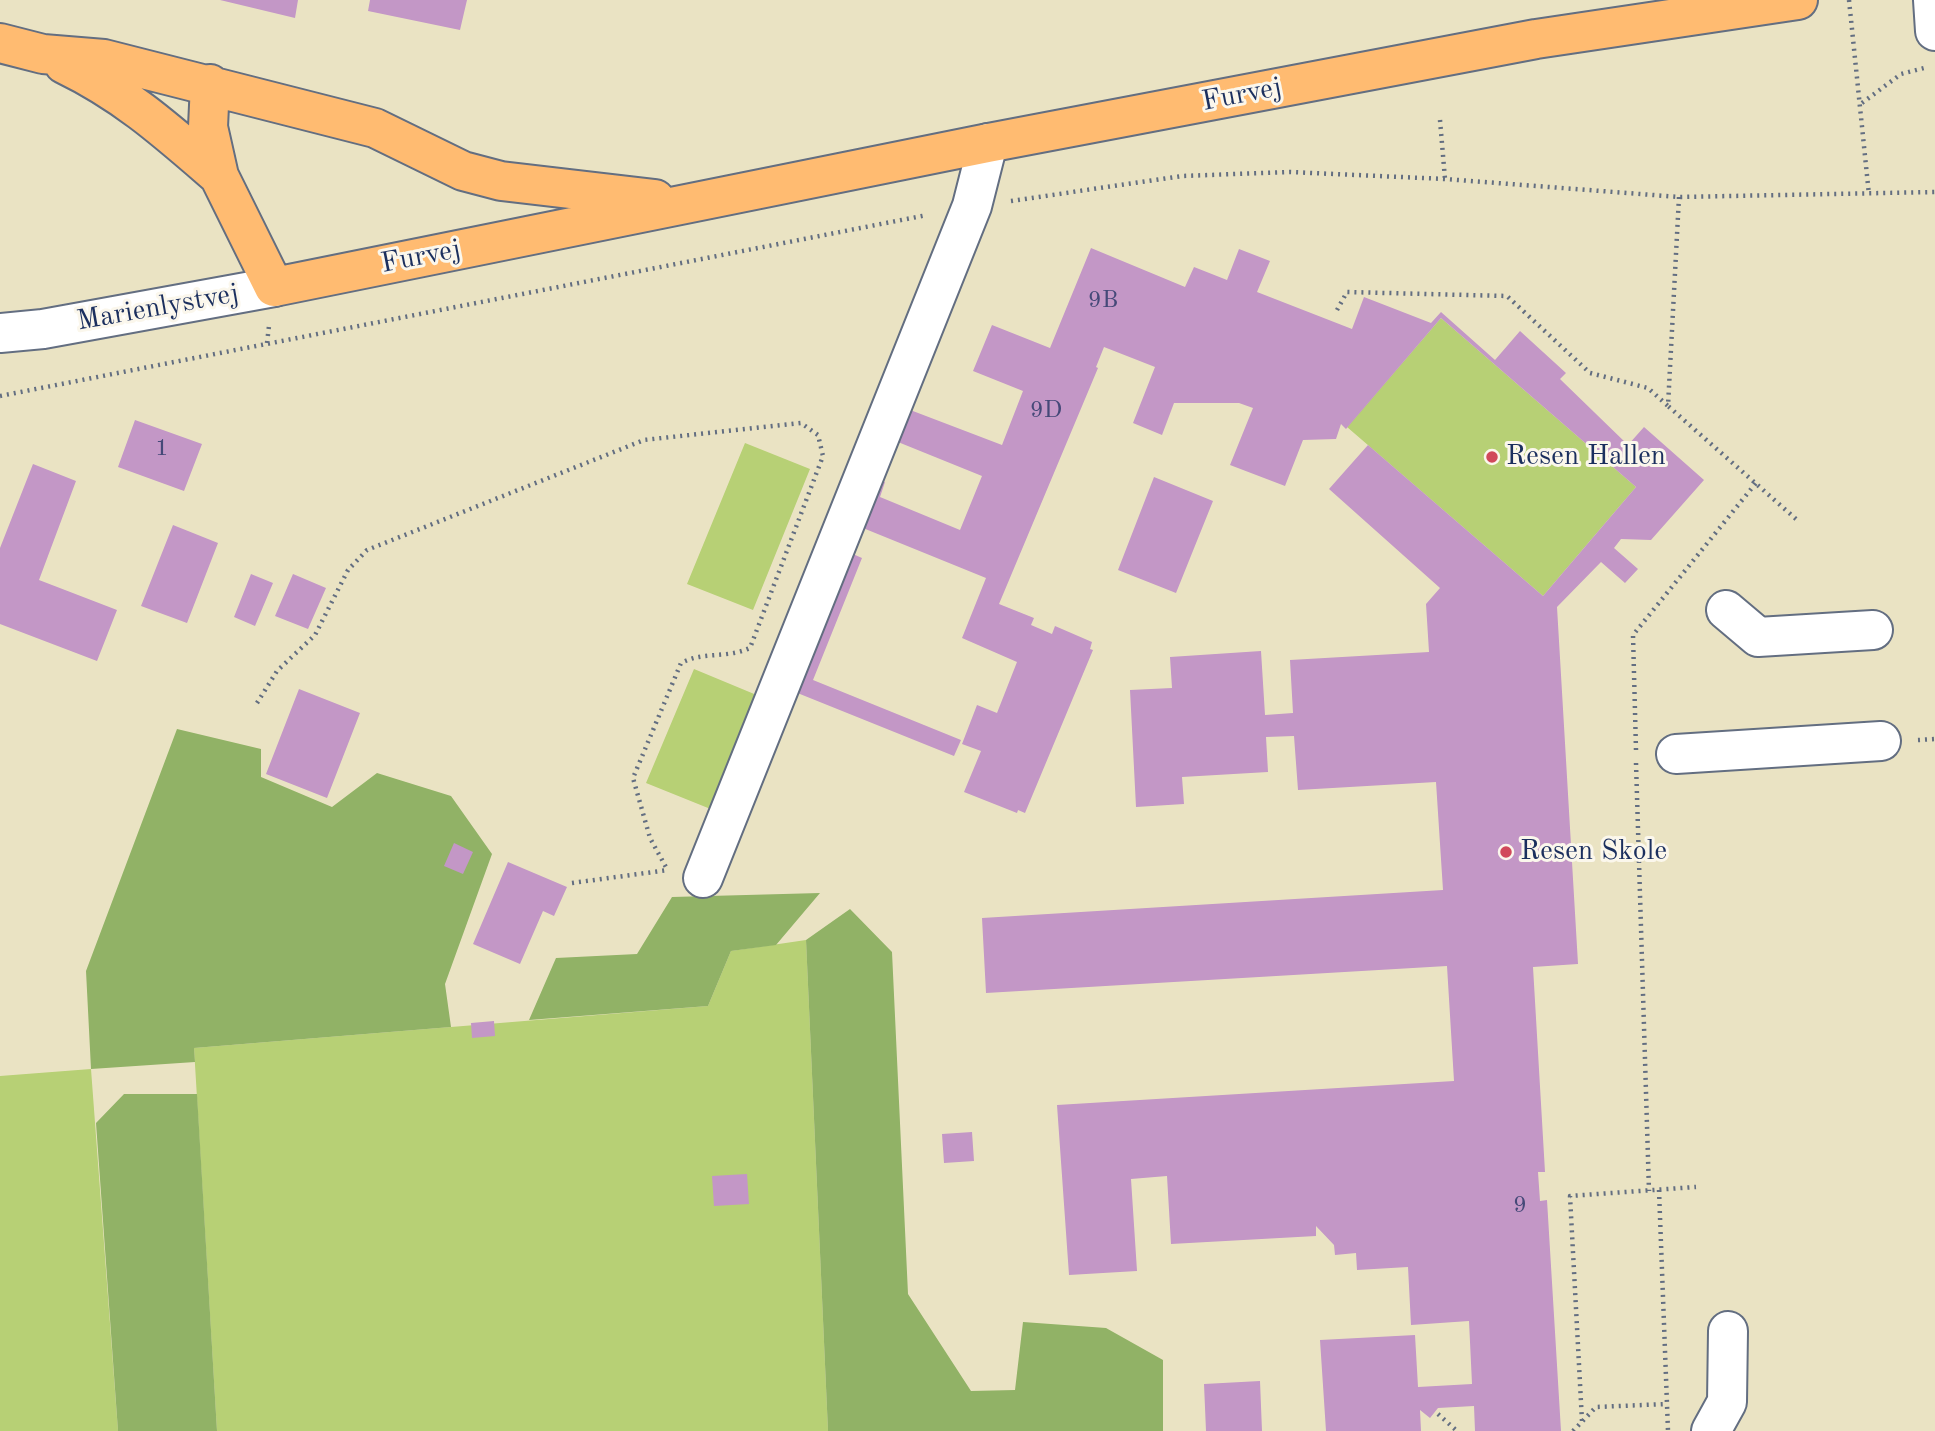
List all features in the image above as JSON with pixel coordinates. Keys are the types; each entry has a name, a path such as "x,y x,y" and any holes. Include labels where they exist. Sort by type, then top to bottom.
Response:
{"main road":[{"name":"Furvej","path":"210,85 208,127 219,176 274,287 988,143 1536,39 1798,0"},
{"name":"Furvej","path":"0,43 43,54 104,59 375,128 463,171 501,181 688,203"},
{"name":"Furvej","path":"43,54 98,81 144,111 219,176"}],"street":[{"path":"1933,0 1935,32"},
{"path":"693,871 972,206 988,143"},
{"name":"Marienlystvej","path":"0,333 43,329 274,287"},
{"name":"Marienlystvej","path":"0,341 43,329"},
{"path":"1727,610 1758,637 1873,630"},
{"path":"1676,754 1881,741"},
{"path":"1711,1431 1727,1402 1728,1331"}],"path":[{"path":"1849,0 1869,195"},
{"path":"1861,103 1900,74 1935,66"},
{"path":"1440,120 1445,179"},
{"path":"1668,406 1679,197"},
{"path":"1337,310 1347,292 1507,296 1590,373 1648,388 1796,519"},
{"path":"257,703 277,671 314,635 348,570 366,550 645,440 801,422 818,435 822,456 750,648 733,656 696,655 681,663 633,778 650,838 693,871"},
{"path":"1649,1191 1633,635 1756,483"},
{"path":"572,883 693,871"},
{"path":"1582,1421 1570,1196 1696,1187"},
{"path":"1658,1190 1668,1431"},
{"path":"1573,1431 1596,1407 1667,1404"},
{"path":"1438,1414 1457,1431"}],"green space":[{"name":"Resen Hallen","path":"1441,318 1636,487 1543,596 1347,427"},
{"path":"745,443 810,469 753,610 687,584"},
{"path":"694,669 759,696 713,810 646,783"},
{"path":"177,729 261,749 261,777 332,807 377,773 451,796 492,854 445,984 451,1027 194,1048 195,1062 91,1069 86,971"},
{"path":"820,893 776,945 731,951 708,1006 529,1020 556,958 637,954 672,897"},
{"path":"850,909 892,952 908,1294 971,1391 1015,1390 1023,1322 1106,1328 1163,1360 1163,1431 828,1431 806,940"},
{"path":"806,940 828,1431 217,1431 194,1048 708,1006 731,951"},
{"path":"91,1069 118,1431 0,1431 0,1076"},
{"path":"124,1094 197,1094 217,1431 118,1431 96,1123"}],"building":[{"path":"220,0 298,0 295,18"},
{"path":"370,0 467,0 460,30 368,11"},
{"name":"Resen Skole","path":"1091,248 1185,287 1194,267 1227,280 1239,249 1270,261 1257,292 1352,329 1364,297 1431,323 1441,312 1495,360 1520,331 1566,373 1560,379 1628,445 1644,427 1704,480 1651,540 1621,539 1614,548 1638,569 1625,583 1601,562 1557,607 1578,964 1533,967 1545,1172 1538,1172 1540,1201 1547,1200 1561,1431 1475,1431 1474,1406 1438,1408 1430,1418 1420,1410 1421,1431 1326,1431 1320,1340 1415,1335 1418,1387 1472,1384 1469,1321 1411,1325 1408,1267 1357,1270 1356,1253 1335,1255 1334,1245 1316,1226 1316,1236 1171,1244 1167,1176 1131,1179 1137,1271 1069,1275 1057,1105 1454,1081 1447,966 986,993 982,918 1443,890 1436,782 1298,790 1294,736 1266,737 1268,772 1182,777 1184,804 1136,807 1130,690 1172,688 1170,657 1261,651 1265,715 1293,713 1290,660 1429,652 1426,604 1440,588 1329,489 1368,445 1543,596 1636,487 1441,318 1346,429 1341,424 1336,439 1303,440 1285,486 1230,465 1253,408 1239,403 1174,403 1162,435 1133,423 1155,367 1104,347 1096,367 1098,368 999,604 1034,618 1031,625 1052,634 1055,626 1092,642 1090,649 1093,650 1025,813 1018,810 1017,813 964,792 981,751 962,744 977,705 997,713 1017,662 962,638 986,578 858,526 877,479 885,482 880,497 960,530 982,476 893,440 905,408 1002,445 1023,391 973,371 992,325 1050,348"},
{"path":"135,420 202,444 184,491 118,467"},
{"path":"33,464 76,481 39,580 117,610 97,661 0,624 0,548"},
{"path":"1154,477 1213,501 1176,593 1118,570"},
{"path":"173,525 218,543 187,623 141,606"},
{"path":"846,551 862,558 813,680 961,740 954,756 790,690"},
{"path":"251,574 273,583 255,626 234,617"},
{"path":"293,574 326,588 308,629 275,616"},
{"path":"299,689 360,713 327,798 266,774"},
{"path":"454,843 473,852 463,874 444,866"},
{"path":"508,862 567,887 554,916 543,911 520,964 473,944"},
{"path":"494,1021 495,1036 472,1038 471,1023"},
{"path":"972,1132 974,1161 944,1163 942,1134"},
{"path":"747,1174 749,1204 714,1206 712,1176"},
{"path":"1260,1381 1262,1431 1206,1431 1204,1384"}],"place":[{"name":"Resen Hallen","path":"1492,457"},
{"name":"Resen Skole","path":"1506,852"}]}
